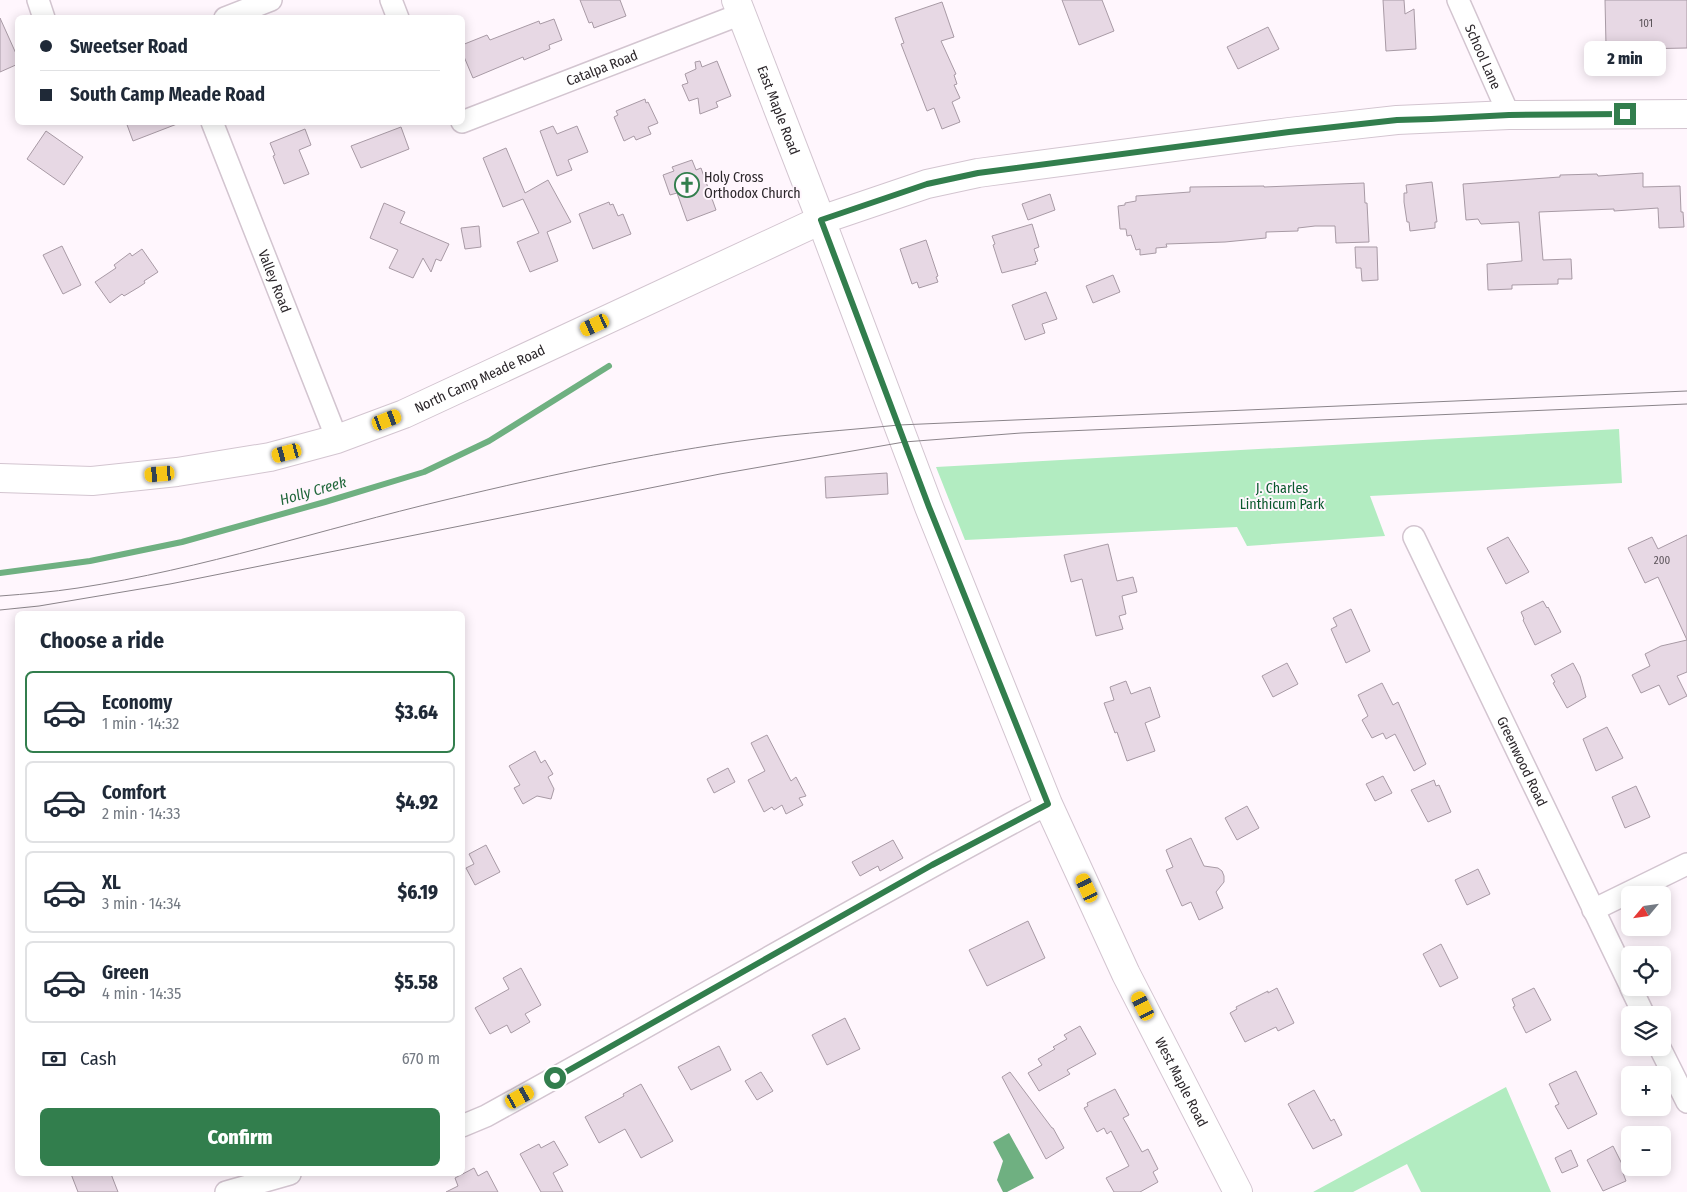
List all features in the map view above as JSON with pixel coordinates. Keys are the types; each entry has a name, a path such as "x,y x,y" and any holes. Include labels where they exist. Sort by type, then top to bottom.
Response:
{"main road":[{"name":"East Maple Road","path":"738,7 821,220"},
{"name":"North Camp Meade Road","path":"0,478 92,481 177,472 270,457 337,439 404,414 821,220 927,184 978,173 1289,132 1397,120 1509,115 1687,114"},
{"name":"West Maple Road","path":"821,220 929,507 1048,804 1126,974 1238,1192"}],"street":[{"path":"38,0 43,15"},
{"path":"233,15 271,0"},
{"path":"391,0 397,15"},
{"name":"School Lane","path":"1458,0 1509,115"},
{"name":"Catalpa Road","path":"465,121 738,7"},
{"name":"Valley Road","path":"213,125 337,439"},
{"name":"Greenwood Road","path":"1414,537 1621,968"},
{"path":"465,1125 486,1116 624,1041 932,865 1048,804"},
{"path":"1593,910 1687,864"},
{"path":"1664,1056 1687,1102"},
{"path":"226,1192 283,1176"}],"green space":[{"name":"J. Charles Linthicum Park","path":"1619,429 1622,483 1370,496 1385,536 1247,546 1237,527 965,540 936,467"},
{"path":"1506,1087 1551,1192 1421,1192 1407,1164 1353,1192 1313,1192"}],"shaded area":[{"path":"1009,1133 1034,1178 1007,1192 1003,1192 997,1180 1003,1161 993,1142"}],"building":[{"path":"580,0 620,0 626,16 594,28 592,22 589,23"},
{"path":"1062,0 1102,0 1114,31 1079,45"},
{"path":"1383,0 1404,0 1405,14 1414,9 1416,49 1386,51"},
{"path":"1605,0 1687,0 1687,48 1636,49 1636,45 1606,45"},
{"path":"942,2 954,37 941,41 956,74 954,75 957,84 954,85 960,98 952,102 960,122 942,129 934,108 927,111 901,44 904,43 895,18"},
{"path":"0,18 15,51 15,65 0,72"},
{"path":"554,19 562,40 549,45 550,49 524,60 523,57 473,78 465,59 465,44 487,35 490,40 539,21 540,24"},
{"path":"1268,27 1279,49 1238,69 1227,47"},
{"path":"700,61 702,67 717,61 731,96 716,102 718,107 700,114 698,98 689,101 682,85 688,83 685,74 696,69 695,62"},
{"path":"645,99 658,123 648,127 651,134 636,140 634,136 624,141 614,117 618,115 616,111"},
{"path":"127,125 174,125 133,141"},
{"path":"553,126 557,134 577,126 588,152 568,160 572,170 557,176 540,131"},
{"path":"401,127 409,149 361,168 351,146"},
{"path":"305,129 311,145 299,150 309,174 284,184 270,143"},
{"path":"46,131 83,157 64,185 27,159"},
{"path":"506,148 525,193 548,180 571,222 547,232 558,261 530,272 517,242 539,233 523,199 503,207 483,158"},
{"name":"Holy Cross Orthodox Church","path":"692,160 696,170 701,168 716,210 687,221 677,193 670,195 663,175 674,171 672,167"},
{"path":"1643,173 1643,187 1680,186 1681,212 1683,212 1684,227 1659,228 1658,208 1614,211 1614,209 1539,212 1543,260 1571,259 1572,279 1558,279 1558,284 1512,285 1512,289 1488,290 1487,264 1522,261 1519,222 1481,224 1478,219 1466,220 1463,184 1560,177 1560,175 1597,174 1598,176"},
{"path":"1432,182 1437,222 1435,222 1435,228 1410,231 1404,202 1404,193 1407,193 1406,185"},
{"path":"1364,183 1369,242 1336,243 1335,226 1315,226 1298,228 1298,231 1266,232 1266,238 1225,242 1166,244 1167,247 1156,248 1156,253 1140,255 1140,249 1136,250 1131,235 1127,236 1126,229 1120,229 1118,206 1136,201 1136,196 1190,192 1190,187 1264,187"},
{"path":"1050,194 1055,210 1028,220 1022,204"},
{"path":"609,202 610,205 613,204 618,216 623,214 631,234 593,249 579,214"},
{"path":"384,203 405,212 400,223 449,244 441,261 436,259 431,272 423,258 413,278 389,268 398,250 370,238"},
{"path":"1032,224 1039,247 1034,249 1038,261 1035,262 1036,264 1002,273 992,236"},
{"path":"479,226 481,247 465,249 461,228"},
{"path":"926,240 938,276 936,277 938,282 919,288 917,282 912,284 900,249"},
{"path":"62,246 81,285 63,294 43,255"},
{"path":"1355,247 1377,247 1378,280 1362,281 1361,268 1356,268"},
{"path":"142,249 158,272 144,281 145,283 139,287 124,296 122,294 110,303 95,282 116,268 114,265 130,253 132,256"},
{"path":"1113,275 1120,292 1093,303 1086,286"},
{"path":"1046,292 1057,319 1042,324 1045,333 1025,340 1012,305"},
{"path":"887,473 888,494 826,498 825,477"},
{"path":"1687,535 1687,640 1658,577 1645,583 1628,548 1652,537 1658,549"},
{"path":"1508,537 1529,572 1506,584 1487,548"},
{"path":"1108,544 1117,581 1133,577 1137,592 1122,596 1126,614 1119,616 1123,629 1096,636 1082,579 1071,582 1064,555"},
{"path":"1543,601 1561,632 1535,645 1521,612"},
{"path":"1351,609 1370,651 1346,663 1331,629 1337,626 1333,618"},
{"path":"1687,640 1687,672 1677,676 1687,696 1669,705 1659,685 1641,693 1632,675 1650,666 1645,654 1661,646"},
{"path":"1287,663 1298,684 1273,697 1262,676"},
{"path":"1573,663 1580,676 1586,697 1567,708 1553,683 1555,682 1551,675"},
{"path":"1126,681 1131,694 1150,687 1160,717 1145,723 1155,751 1127,761 1104,703 1114,700 1110,687"},
{"path":"1382,683 1393,705 1398,702 1426,764 1414,771 1395,734 1386,739 1383,733 1372,738 1362,720 1368,716 1358,695"},
{"path":"1607,727 1623,758 1596,771 1583,739"},
{"path":"767,735 791,781 796,777 806,796 799,798 803,805 786,814 782,805 774,810 772,807 764,812 748,780 765,771 751,743"},
{"path":"535,751 541,763 545,760 553,774 548,777 554,789 551,799 537,796 523,804 514,788 520,785 509,766"},
{"path":"728,768 735,782 714,793 707,779"},
{"path":"1383,776 1392,793 1375,801 1366,784"},
{"path":"1434,780 1436,786 1439,785 1451,812 1428,822 1411,790"},
{"path":"1636,786 1650,817 1625,828 1612,797"},
{"path":"1247,806 1259,828 1237,840 1225,818"},
{"path":"1191,838 1204,866 1218,868 1224,876 1224,882 1216,892 1223,908 1199,920 1191,902 1182,906 1166,870 1173,867 1166,850"},
{"path":"893,840 903,858 880,871 878,866 860,876 852,862"},
{"path":"486,845 500,872 475,885 466,868 474,864 469,854"},
{"path":"1478,869 1490,894 1467,905 1455,880"},
{"path":"1028,921 1045,958 987,986 969,950"},
{"path":"1441,944 1458,978 1440,987 1423,954"},
{"path":"521,968 541,1005 525,1014 530,1022 511,1033 507,1025 490,1034 475,1008 509,989 503,978"},
{"path":"1277,988 1294,1023 1278,1031 1276,1027 1245,1042 1230,1013 1237,1009 1236,1007"},
{"path":"1534,988 1551,1020 1526,1033 1513,1007 1515,1006 1512,999"},
{"path":"845,1018 860,1049 827,1065 812,1035"},
{"path":"1080,1026 1096,1054 1067,1070 1070,1074 1039,1091 1028,1073 1042,1065 1038,1059 1067,1039 1064,1035"},
{"path":"719,1046 731,1070 691,1090 678,1067"},
{"path":"1576,1071 1597,1114 1568,1129 1555,1106 1559,1104 1549,1084"},
{"path":"761,1072 773,1091 757,1100 745,1081"},
{"path":"1010,1072 1053,1128 1064,1148 1046,1159 1002,1077"},
{"path":"641,1084 673,1141 641,1158 625,1129 599,1143 585,1117 624,1096 623,1094"},
{"path":"1115,1089 1129,1115 1123,1118 1142,1152 1148,1149 1158,1169 1153,1172 1158,1182 1140,1192 1114,1192 1106,1178 1129,1166 1111,1131 1107,1134 1104,1128 1097,1132 1084,1108 1088,1106 1087,1103"},
{"path":"1314,1090 1331,1121 1334,1119 1342,1135 1313,1149 1288,1104"},
{"path":"554,1141 568,1165 553,1173 563,1192 541,1192 520,1154 539,1144 541,1148"},
{"path":"1613,1146 1621,1162 1621,1176 1624,1176 1626,1181 1603,1191 1587,1160"},
{"path":"1571,1150 1578,1166 1562,1173 1555,1158"},
{"path":"474,1168 478,1176 487,1171 498,1192 446,1192 458,1186 455,1178 465,1176 465,1173"},
{"path":"72,1176 112,1176 118,1192 78,1192"}],"waterway":[{"name":"Holly Creek","path":"0,573 90,561 182,542 424,472 489,441 609,366"}],"tram line":[{"path":"0,596 39,593 124,580 216,559 399,511 528,481 611,463 738,441 899,425 1687,391"},
{"path":"0,610 39,606 170,584 720,474 904,442 1021,433 1687,404"}],"place":[{"name":"Holy Cross Orthodox Church","path":"687,185"}],"route":[{"path":"555,1078 624,1041 932,865 1048,804 929,507 821,220 927,184 978,173 1289,132 1397,120 1509,115 1625,114"}]}
